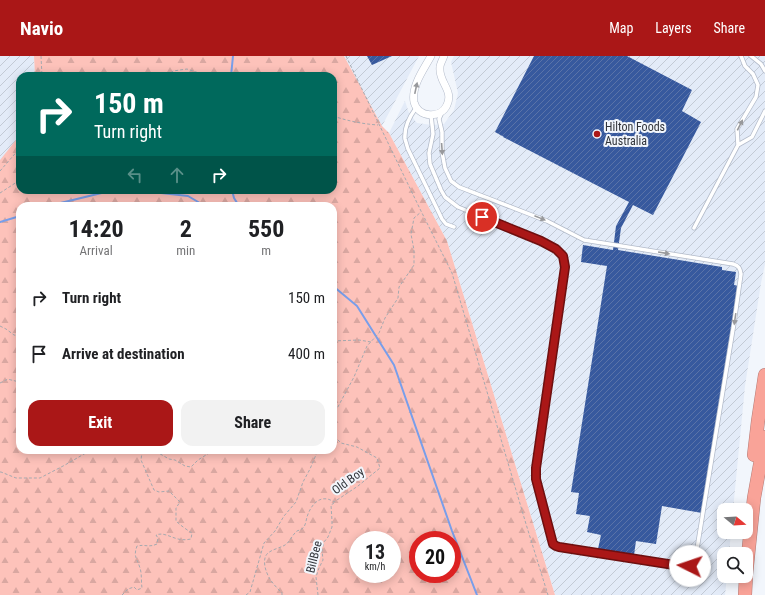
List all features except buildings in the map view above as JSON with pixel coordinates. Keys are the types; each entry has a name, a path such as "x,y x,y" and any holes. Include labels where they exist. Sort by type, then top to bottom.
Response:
{"highway":[{"path":"754,498 751,483 765,375"},
{"path":"749,547 754,498 765,437"},
{"path":"745,595 746,583"}],"street":[{"path":"430,56 416,84 414,90 414,102 421,112 431,115 442,111 447,106 449,100 449,92 440,76 440,67 444,56"}],"lane":[{"path":"738,145 736,129 756,96 758,85 753,74 745,66 741,56"},
{"path":"751,56 761,64 765,71"},
{"path":"417,107 408,122 406,130 405,139 408,149 442,219 446,224 454,227"},
{"path":"431,115 433,134 429,153 430,164 445,197 458,207 541,241 556,249 563,256 565,267 536,468 536,479 553,544 559,547 687,567 693,564 695,561 733,331 741,274 740,269 738,266 733,264 584,240 547,221 459,187 451,182 445,168 442,152 442,132 439,120 442,111"},
{"path":"694,228 738,145 752,137 765,111"}],"path":[{"path":"41,56 42,72"},
{"path":"346,56 452,273 548,595"},
{"path":"171,72 187,69 196,72"},
{"path":"337,117 354,122 379,125"},
{"path":"0,171 16,153"},
{"path":"0,193 16,183"},
{"path":"337,409 354,377 367,346 379,333 385,318 398,298 399,287 414,265 414,250 411,234 414,218 421,212"},
{"path":"0,326 16,335"},
{"path":"337,341 359,340 371,342"},
{"path":"0,383 8,380 16,381"},
{"name":"Old Boy","path":"282,595 267,573 264,560 268,553 285,545 297,531 303,529 309,511 319,500 323,498 334,502 358,486 380,468 377,458 357,447 341,443 337,439"},
{"path":"0,472 16,478 40,478 84,454"},
{"path":"122,595 128,589 134,587 137,590 142,588 140,569 135,552 138,546 144,545 150,547 157,544 158,538 156,535 159,534 184,540 191,539 192,533 176,521 176,508 180,502 169,491 159,492 154,490 141,460 142,454"},
{"path":"160,454 185,466 191,467 208,454"},
{"path":"246,595 250,592 264,543 275,531 284,516 296,502 303,482 316,454"},
{"name":"BillBee","path":"318,595 316,577 323,560 322,550 324,542 332,528 331,505 334,502"}],"shaded area":[{"path":"0,56 34,56 35,72 16,72 16,144 0,164"},
{"path":"344,56 419,56 382,126"},
{"path":"454,56 765,56 765,264 745,386 734,503 717,503 717,539 730,539 730,547 717,547 717,583 726,583 725,595 555,595 447,241 389,133 405,101 409,113 417,123 432,125 444,124 454,110 458,93 451,62"}],"green space":[{"path":"34,56 344,56 382,126 389,133 447,241 555,595 0,595 0,160 16,140 16,194 337,194 337,72 35,72"}],"waterway":[{"path":"231,72 233,56"},
{"path":"64,202 98,194"},
{"path":"170,194 188,196 198,202"},
{"path":"233,194 236,202"},
{"path":"0,222 16,217"},
{"path":"337,289 357,306 394,365 452,531 477,595"}],"place":[{"name":"Hilton Foods Australia","path":"597,134"}],"route":[{"path":"482,217 541,241 556,249 563,256 565,267 536,468 536,479 551,541 559,547 687,567 690,566"}]}
